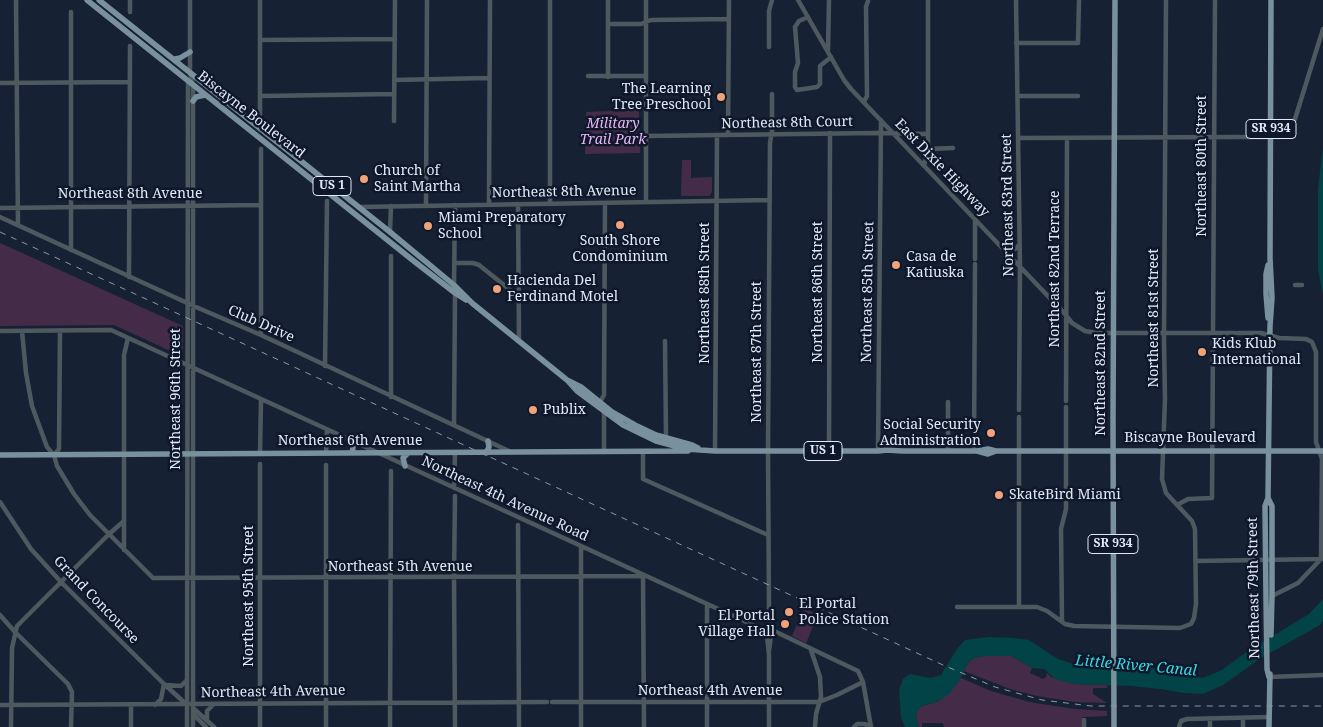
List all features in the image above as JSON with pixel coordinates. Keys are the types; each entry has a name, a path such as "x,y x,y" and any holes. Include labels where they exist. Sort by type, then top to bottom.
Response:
{"main road":[{"name":"Biscayne Boulevard","path":"87,0 455,293 472,303"},
{"name":"Biscayne Boulevard","path":"99,0 390,232 454,285 472,303 568,380 581,387 628,422 666,438 692,445 700,450"},
{"name":"Northeast 82nd Street","path":"1114,727 1113,333 1115,0"},
{"name":"Northeast 79th Street","path":"1269,727 1269,561 1272,506 1268,498 1272,298 1270,258 1271,0"},
{"path":"174,59 190,52"},
{"path":"193,101 200,95 207,95"},
{"path":"289,161 304,164"},
{"path":"345,206 359,207"},
{"name":"Biscayne Boulevard","path":"568,380 576,391 630,429 656,441 686,449 715,451 878,451 881,454 898,451 975,451 988,449 996,451 1321,451"},
{"path":"486,453 489,447 488,441"},
{"path":"352,453 354,442"},
{"name":"Northeast 6th Avenue","path":"0,455 671,452 700,450"},
{"path":"405,466 403,458 408,453"},
{"name":"Northeast 79th Street","path":"1269,561 1272,596 1269,637"}],"street":[{"path":"16,0 18,225"},
{"path":"130,0 130,12"},
{"name":"Northeast 96th Street","path":"187,727 187,580 193,368 193,86 190,72 190,0"},
{"path":"260,0 260,115"},
{"path":"394,121 395,0"},
{"path":"426,205 428,0"},
{"path":"489,204 488,78 490,0"},
{"path":"550,0 550,203"},
{"path":"608,0 608,77"},
{"path":"646,0 646,202"},
{"path":"728,135 729,0"},
{"path":"769,47 769,11 772,0"},
{"name":"East Dixie Highway","path":"798,0 844,80 1072,323 1090,332 1113,333"},
{"path":"828,51 829,0"},
{"path":"924,166 928,149 928,0"},
{"name":"Northeast 83rd Street","path":"1016,0 1020,245 1019,410"},
{"path":"1016,43 1078,43 1079,0"},
{"name":"Northeast 81st Street","path":"1114,627 1180,628 1192,623 1196,611 1194,526 1166,493 1163,485 1165,410 1166,0"},
{"name":"Northeast 80th Street","path":"1213,333 1214,0"},
{"path":"864,102 867,96 866,7 868,1"},
{"path":"71,12 71,250"},
{"path":"808,17 799,21 795,27 798,63 795,72 795,87 797,90 818,87 820,84 820,66 831,57"},
{"path":"608,24 641,24 651,20 729,19"},
{"path":"1018,138 1285,136 1291,129 1323,29"},
{"path":"260,40 395,39"},
{"path":"129,276 131,206 130,46"},
{"name":"Northeast 96th Street","path":"190,72 187,81 187,365 193,580 193,727"},
{"path":"588,76 646,76"},
{"path":"394,80 488,78"},
{"path":"0,83 130,82"},
{"path":"260,96 394,94"},
{"name":"Northeast 87th Street","path":"770,727 768,451 770,134 772,94"},
{"path":"1018,96 1078,96"},
{"name":"Northeast 85th Street","path":"878,451 880,119"},
{"name":"Northeast 8th Court","path":"646,136 830,133 928,134"},
{"name":"Northeast 86th Street","path":"829,451 830,133"},
{"name":"Northeast 88th Street","path":"715,451 717,135"},
{"name":"Northeast 82nd Terrace","path":"1066,401 1067,138"},
{"path":"928,149 953,148"},
{"path":"261,149 261,335"},
{"name":"Northeast 8th Avenue","path":"359,207 770,200"},
{"path":"325,366 327,201"},
{"path":"600,402 604,395 605,203"},
{"path":"518,204 519,341"},
{"name":"Northeast 8th Avenue","path":"0,208 18,206 261,205"},
{"path":"454,285 455,205"},
{"path":"390,232 391,206"},
{"name":"Club Drive","path":"0,217 261,335 390,397 512,452"},
{"path":"975,219 975,451"},
{"path":"1005,251 1015,249 1020,245"},
{"path":"390,397 391,256"},
{"path":"455,263 479,265 519,297"},
{"path":"1295,285 1302,285"},
{"path":"454,426 455,293"},
{"name":"Northeast 4th Avenue Road","path":"60,331 111,330 643,576 769,632 783,636 858,671 863,682"},
{"path":"22,331 26,373 32,406 47,447 54,455 57,466 74,494 90,515 124,550"},
{"path":"0,332 60,331 59,449 54,455"},
{"path":"1113,333 1261,333 1278,338 1306,339 1312,342 1316,352 1316,442 1321,451 1322,460 1322,559 1298,583 1272,596"},
{"path":"124,550 124,355 128,338"},
{"path":"1177,505 1190,498 1212,498 1212,340"},
{"path":"665,341 666,438"},
{"path":"260,454 261,400"},
{"path":"948,402 948,451"},
{"path":"1062,622 1062,529 1066,509 1066,407"},
{"path":"604,412 604,452"},
{"path":"1019,417 1019,607"},
{"path":"326,430 326,453"},
{"path":"643,452 643,479 768,535"},
{"path":"454,488 455,453"},
{"name":"Northeast 95th Street","path":"260,464 260,727"},
{"path":"326,465 326,727"},
{"path":"390,727 391,471"},
{"path":"455,727 454,578 456,496"},
{"name":"Grand Concourse","path":"0,502 31,549 61,582 164,684 187,704 193,715 206,727"},
{"path":"11,727 12,648 17,626 124,521"},
{"path":"518,525 519,727"},
{"path":"581,547 581,727"},
{"name":"Northeast 5th Avenue","path":"124,550 157,580 643,576"},
{"path":"1196,561 1322,559"},
{"path":"643,576 644,727"},
{"path":"707,604 707,727"},
{"path":"957,607 1043,609 1062,622 1072,626 1114,627"},
{"path":"0,615 68,684 72,692 71,727"},
{"path":"812,650 820,677 821,697 815,727"},
{"path":"1269,677 1323,675"},
{"path":"155,704 161,699 164,684 181,686 186,682 187,678"},
{"path":"863,682 871,727"},
{"name":"Northeast 4th Avenue","path":"0,705 187,704 193,706 214,704 390,702 819,702 863,682"},
{"path":"131,704 131,727"},
{"path":"207,721 207,711 214,704"},
{"path":"193,706 214,727"},
{"path":"1179,727 1181,721 1187,719 1269,717"},
{"path":"1210,718 1210,727"},
{"path":"1242,718 1242,727"},
{"path":"1084,720 1084,727"},
{"path":"854,727 857,724 864,724 871,727"}],"green space":[{"name":"Military Trail Park","path":"639,110 640,153 585,154 586,112"},
{"path":"682,160 691,160 691,178 712,177 710,196 681,196"},
{"path":"0,243 183,326 183,350 181,354 114,325 0,326"},
{"path":"804,608 818,615 806,643 792,636"},
{"path":"1011,656 1032,668 1030,673 1043,679 1047,673 1051,677 1073,684 1107,685 1107,688 1093,688 1093,694 1107,703 1075,702 1037,696 1010,689 964,671 968,663 974,658"},
{"path":"961,678 991,691 1029,702 1075,709 1107,711 1107,716 1082,717 1082,727 944,727 943,723 922,723 922,727 919,727 916,718 917,711 922,706 939,701"}],"shaded area":[{"path":"1323,147 1323,295 1318,270 1318,189"},
{"path":"1323,599 1323,621 1320,625 1261,658 1223,685 1203,694 1131,686 1073,684 1055,679 1044,669 1032,668 1011,656 984,656 974,658 968,663 950,693 939,701 922,706 917,711 916,718 919,727 905,727 901,717 899,690 903,679 910,674 930,678 941,675 957,649 965,640 989,637 1029,640 1058,659 1082,667 1150,667 1164,672 1203,678 1222,670 1245,653 1309,614"}],"railway":[{"path":"0,232 943,665 995,687 1042,700 1091,706 1323,706"}],"place":[{"name":"The Learning Tree Preschool","path":"721,97"},
{"name":"Church of Saint Martha","path":"364,179"},
{"name":"South Shore Condominium","path":"620,225"},
{"name":"Miami Preparatory School","path":"428,226"},
{"name":"Casa de Katiuska","path":"896,265"},
{"name":"Hacienda Del Ferdinand Motel","path":"497,289"},
{"name":"Kids Klub International","path":"1202,352"},
{"name":"Publix","path":"533,410"},
{"name":"Social Security Administration","path":"991,433"},
{"name":"SkateBird Miami","path":"999,495"},
{"name":"El Portal Police Station","path":"789,612"},
{"name":"El Portal Village Hall","path":"785,624"}],"water label":[{"name":"Little River Canal","path":"1136,666"}]}
